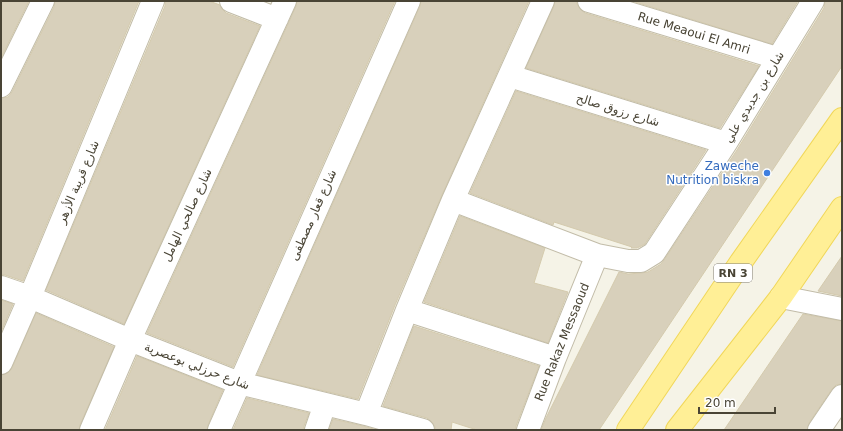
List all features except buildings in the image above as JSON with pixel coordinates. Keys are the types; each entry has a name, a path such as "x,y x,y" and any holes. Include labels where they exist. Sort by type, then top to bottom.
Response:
{"main road":[{"name":"RN 3","path":"628,430 741,262 842,119"},
{"path":"677,430 781,298 842,208"}],"street":[{"path":"1,86 44,1"},
{"name":"شارع قريبة الأزهر","path":"1,363 30,298 153,1"},
{"path":"231,1 281,10"},
{"name":"شارع قعار مصطفى","path":"219,430 408,1"},
{"path":"366,414 453,200 543,1"},
{"name":"Rue Meaoui El Amri","path":"589,1 777,58"},
{"name":"شارع بن جديدي علي","path":"453,200 597,255 628,261 641,261 654,253 726,143 813,1"},
{"name":"شارع صالحي الهامل","path":"90,430 281,10"},
{"name":"شارع رزوق صالح","path":"510,76 726,143"},
{"name":"Rue Rakaz Messaoud","path":"528,430 555,358 597,255"},
{"name":"شارع حرزلي بوعصرية","path":"1,287 239,383 366,414 423,430"},
{"path":"781,298 842,309"},
{"path":"407,310 555,358"},
{"path":"819,430 842,396"},
{"path":"316,430 326,404"}],"place":[{"name":"Zaweche Nutrition biskra","path":"767,173"}]}
